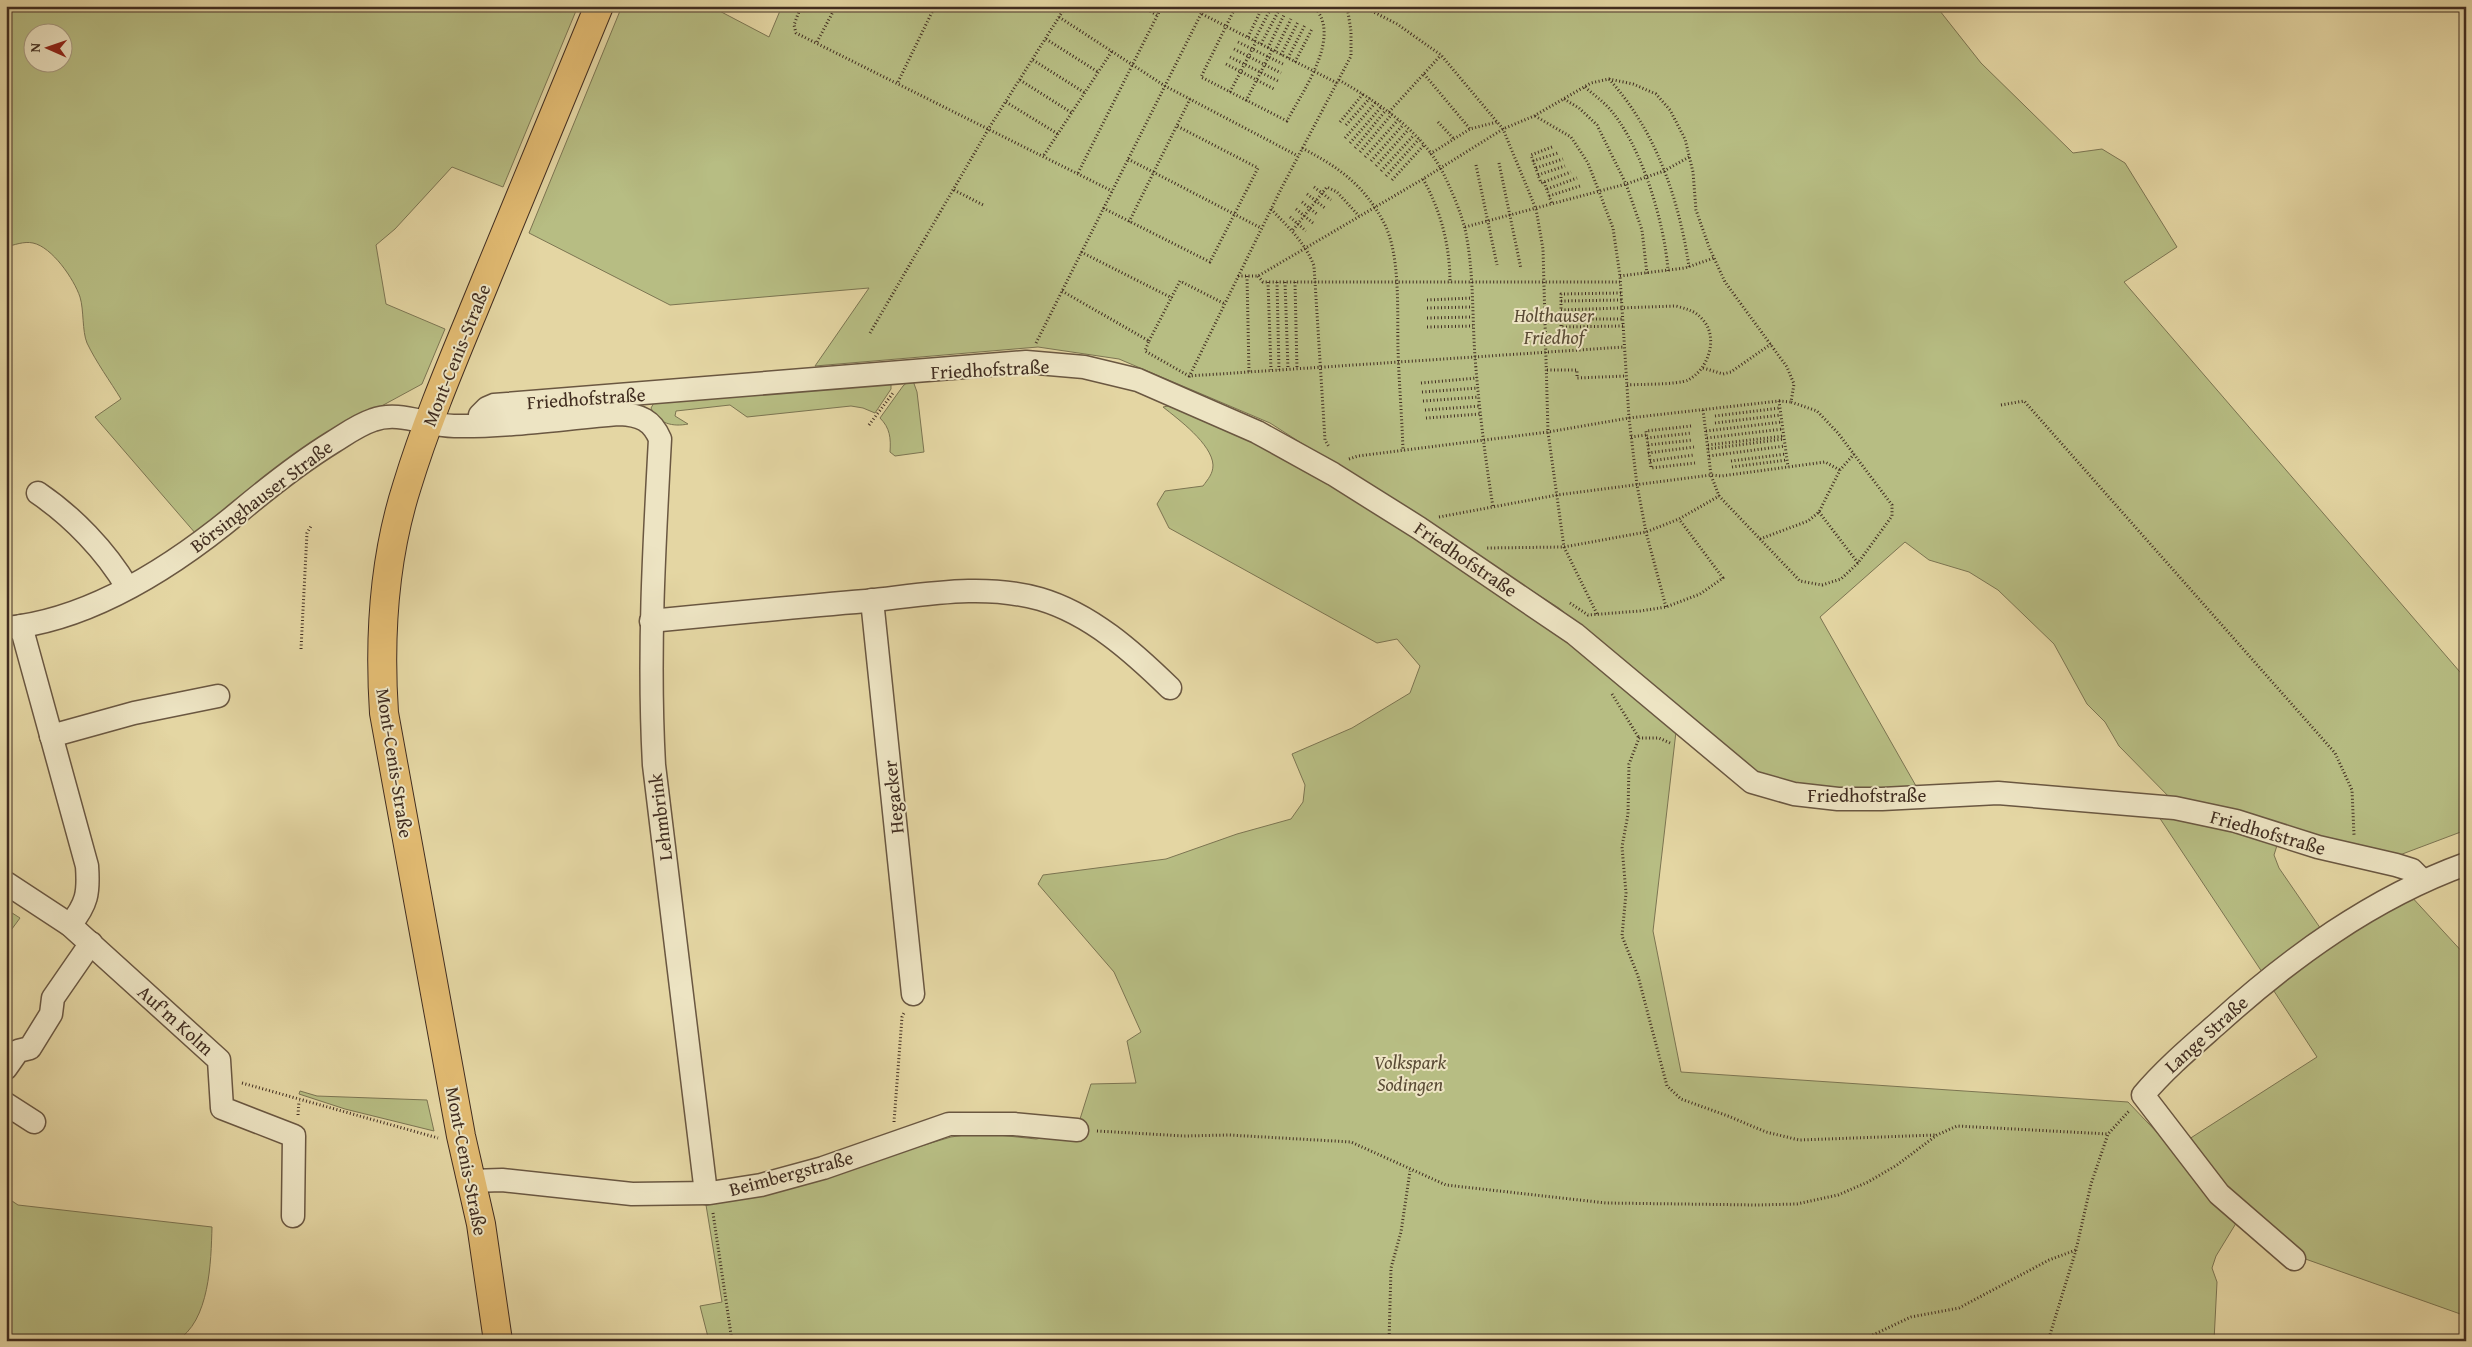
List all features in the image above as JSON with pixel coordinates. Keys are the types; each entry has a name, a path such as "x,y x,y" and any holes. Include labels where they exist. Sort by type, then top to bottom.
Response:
{"main road":[{"name":"Mont-Cenis-Straße","path":"498,1341 481,1224 461,1136 384,713 384,614 392,547 407,486 428,423 599,6"}],"street":[{"name":"Friedhofstraße","path":"480,425 480,415 487,408 494,406 1026,362 1084,367 1138,380 1257,432 1333,474 1519,594 1575,634 1752,782 1794,794 1838,799 1882,799 1998,792 2175,808 2236,820 2318,847 2396,865 2412,870 2423,881"},
{"name":"Friedhofstraße","path":"428,423 456,426 631,415 650,422 660,439"},
{"name":"Börsinghauser Straße","path":"14,627 63,617 163,568 202,541 296,465 358,426 384,417 397,417 428,423"},
{"name":"Lehmbrink","path":"660,439 651,621 650,700 654,765 706,1194"},
{"path":"38,493 55,504 114,564 127,587"},
{"path":"651,621 957,591 991,591 1041,600 1072,612 1127,646 1170,688"},
{"name":"Hegacker","path":"872,600 913,994"},
{"path":"14,627 52,736 87,866 89,890 82,910 70,925"},
{"path":"52,736 134,713 218,696"},
{"name":"Lange Straße","path":"2142,1095 2162,1072 2264,981 2358,917 2423,881 2466,864"},
{"name":"Auf'm Kolm","path":"6,883 70,925 219,1060 222,1108 294,1136 293,1216"},
{"path":"6,1068 18,1051 30,1048 51,1014 53,998 90,944"},
{"path":"2142,1095 2220,1194 2294,1259"},
{"path":"6,1104 34,1122"},
{"name":"Beimbergstraße","path":"471,1181 502,1180 632,1194 706,1194 761,1185 823,1168 949,1124 1014,1124 1077,1130"}],"path":[{"path":"801,6 794,25 796,33 898,82 1112,191"},
{"path":"817,42 836,6"},
{"path":"898,82 935,6"},
{"path":"870,333 990,128 1066,6"},
{"path":"1141,6 1158,15"},
{"path":"1078,173 1162,6"},
{"path":"1026,362 1205,6"},
{"path":"1236,6 1201,77 1287,121 1322,52 1325,38 1324,22 1320,13 1313,6"},
{"path":"1248,37 1263,6"},
{"path":"1177,398 1261,228 1351,56 1351,31 1347,6"},
{"path":"1362,6 1397,24 1441,55 1503,129 1536,209 1543,249 1545,283 1548,432 1564,547 1597,614"},
{"path":"1230,92 1271,8"},
{"path":"1261,44 1278,12"},
{"path":"1202,14 1370,98 1382,106 1419,139 1440,168 1465,228 1472,283 1472,317 1482,440 1493,507"},
{"path":"1268,48 1284,15"},
{"path":"1059,18 1165,86 1298,156"},
{"path":"1246,100 1291,19"},
{"path":"1282,55 1298,22"},
{"path":"1288,58 1305,25"},
{"path":"1295,62 1312,29"},
{"path":"1046,39 1098,72"},
{"path":"1238,42 1285,66"},
{"path":"1234,49 1282,73"},
{"path":"1044,155 1112,51"},
{"path":"1355,148 1441,55"},
{"path":"1230,57 1278,81"},
{"path":"1032,60 1085,93"},
{"path":"1226,64 1274,89"},
{"path":"1424,74 1470,129"},
{"path":"1609,79 1636,112 1664,170 1679,212 1689,267"},
{"path":"1238,276 1258,276 1360,217 1503,129 1534,116 1585,87 1609,79 1634,84 1656,94 1670,110 1685,139 1693,172 1696,210 1714,258 1725,282 1787,366 1794,384 1791,402"},
{"path":"1020,80 1072,113"},
{"path":"1585,87 1608,108 1619,123 1645,178 1660,221 1668,271"},
{"path":"1340,122 1363,94"},
{"path":"1346,126 1370,98"},
{"path":"1564,98 1579,108 1597,126 1626,184 1642,230 1647,274"},
{"path":"1129,222 1190,99"},
{"path":"1006,102 1058,134"},
{"path":"1345,138 1376,102"},
{"path":"1350,143 1382,106"},
{"path":"1360,152 1389,112"},
{"path":"1534,116 1571,138 1588,163 1613,228 1620,276 1629,418 1637,484 1646,532 1666,607"},
{"path":"1366,157 1398,120"},
{"path":"1438,122 1454,139"},
{"path":"1430,154 1470,129 1497,122"},
{"path":"1371,161 1403,125"},
{"path":"1103,208 1210,262 1258,168 1177,126"},
{"path":"1376,166 1408,130"},
{"path":"1381,171 1414,135"},
{"path":"1386,176 1419,139"},
{"path":"1392,180 1424,145"},
{"path":"1552,147 1531,155 1541,183 1571,172"},
{"path":"1302,148 1334,164 1354,182 1384,222 1392,251 1396,282 1398,362 1404,451"},
{"path":"1533,161 1558,153"},
{"path":"1465,228 1645,178 1689,157"},
{"path":"1128,159 1261,228"},
{"path":"1536,168 1563,159"},
{"path":"1499,163 1521,269"},
{"path":"1476,165 1497,265"},
{"path":"1538,175 1565,166"},
{"path":"1547,189 1577,178"},
{"path":"1423,179 1439,212 1450,264 1450,283"},
{"path":"1544,182 1552,204"},
{"path":"1549,196 1580,186"},
{"path":"1314,187 1330,200"},
{"path":"1293,230 1327,187 1337,192 1360,217"},
{"path":"954,190 985,206"},
{"path":"1307,194 1325,208"},
{"path":"1302,202 1318,215"},
{"path":"1271,209 1293,230 1306,248 1314,266 1325,440 1334,452"},
{"path":"1296,209 1313,223"},
{"path":"1290,217 1306,231"},
{"path":"1081,252 1172,298"},
{"path":"1620,276 1647,274 1689,267 1714,258"},
{"path":"1247,276 1249,372"},
{"path":"1258,276 1263,282 1620,282"},
{"path":"1224,304 1180,281 1145,351 1189,376 1624,346"},
{"path":"1268,282 1271,370"},
{"path":"1277,282 1279,370"},
{"path":"1285,282 1288,369"},
{"path":"1296,282 1297,368"},
{"path":"1062,291 1149,341"},
{"path":"1621,293 1561,294 1561,327 1623,326"},
{"path":"1427,300 1472,298"},
{"path":"1561,301 1622,300"},
{"path":"1561,310 1622,310 1676,306 1692,310 1705,321 1711,338 1709,354 1703,368 1687,380 1627,385"},
{"path":"1428,308 1472,307"},
{"path":"1428,318 1472,317"},
{"path":"1561,319 1623,319"},
{"path":"1428,327 1474,326"},
{"path":"1703,368 1723,374 1731,372 1771,344"},
{"path":"1547,370 1577,370 1577,378 1626,376"},
{"path":"1421,383 1477,378"},
{"path":"1422,392 1478,388"},
{"path":"869,425 895,391"},
{"path":"1423,401 1479,397"},
{"path":"1779,401 1788,467"},
{"path":"1349,459 1358,456 1548,432 1629,418 1779,401 1791,402 1817,411 1854,454 1892,505 1892,516 1858,563 1841,579 1822,585 1800,581 1719,496 1711,475 1704,410"},
{"path":"2001,405 2024,401 2335,753 2352,790 2353,826"},
{"path":"1425,410 1480,406"},
{"path":"1715,416 1780,408"},
{"path":"1426,418 1480,414"},
{"path":"1715,423 1781,415"},
{"path":"1706,432 1782,422"},
{"path":"1691,426 1646,431 1648,453 1651,468 1695,463"},
{"path":"1707,438 1783,429"},
{"path":"1631,437 1692,433"},
{"path":"1708,447 1784,438"},
{"path":"1648,445 1693,440"},
{"path":"1709,456 1785,446"},
{"path":"1648,453 1694,447"},
{"path":"1731,461 1786,454"},
{"path":"1760,539 1808,520 1819,512 1840,470 1854,454"},
{"path":"1650,461 1694,455"},
{"path":"1342,456 1357,464"},
{"path":"1732,467 1787,460"},
{"path":"1439,517 1557,496 1711,475 1721,476 1825,462 1840,470"},
{"path":"1493,553 1485,548 1564,547 1646,532 1679,519 1719,496"},
{"path":"1431,512 1446,522"},
{"path":"1819,512 1858,563"},
{"path":"1564,599 1588,615 1666,607 1700,594 1722,578 1679,519"},
{"path":"301,649 307,533 312,526"},
{"path":"1621,673 1610,691 1639,738"},
{"path":"1639,738 1659,738 1672,744 1690,729"},
{"path":"1639,738 1629,764 1628,814 1622,847 1626,893 1622,936 1638,976 1667,1086 1681,1099 1766,1132 1799,1140 1937,1135"},
{"path":"892,1145 902,1017"},
{"path":"264,1091 436,1139 461,1136"},
{"path":"2048,1341 2076,1250 2091,1184 2108,1134 2142,1095"},
{"path":"298,1110 299,1101"},
{"path":"1077,1130 1184,1136 1229,1135 1351,1142 1410,1171 1446,1185 1606,1203 1798,1204 1838,1194 1868,1182 1897,1165 1937,1135 1957,1126 2108,1134"},
{"path":"1388,1341 1391,1268 1402,1232 1410,1171"},
{"path":"714,1216 732,1341"},
{"path":"1860,1341 1911,1317 1959,1308 2049,1260 2076,1250"}],"green space":[{"path":"6,6 578,6 503,187 452,167 395,229 376,245 386,304 445,329 422,384 376,409 196,534 95,417 121,399 87,343 80,297 68,273 55,257 40,246 33,243 6,247"},
{"name":"Holthauser Friedhof","path":"622,6 710,6 769,37 782,6 1936,6 1981,63 2073,153 2102,149 2125,163 2177,247 2124,282 2466,679 2466,830 2397,856 2176,804 2119,746 2105,722 2087,704 2054,644 1998,590 1969,572 1929,560 1905,542 1820,617 1920,793 1821,793 1753,774 1559,608 1270,423 1119,359 1038,347 815,366 869,288 670,305 529,233"},
{"path":"912,378 917,392 924,452 895,456 890,452 889,433 880,418 903,386"},
{"path":"891,380 891,389 875,413 851,406 747,417 730,405 676,411 675,416 688,424 677,425 662,421 651,408 655,401"},
{"name":"Volkspark Sodingen","path":"1168,406 1256,436 1419,533 1677,723 1653,931 1681,1072 2128,1102 2188,1165 2186,1141 2317,1057 2270,985 2409,894 2466,956 2466,1316 2297,1256 2238,1220 2216,1256 2212,1268 2217,1282 2214,1341 709,1341 700,1306 722,1302 706,1205 751,1197 951,1137 979,1133 1036,1139 1064,1134 1064,1122 1080,1119 1091,1084 1136,1083 1127,1041 1141,1032 1114,972 1038,884 1043,875 1166,859 1237,834 1291,819 1303,802 1305,785 1292,754 1352,728 1410,693 1420,666 1397,639 1377,643 1169,528 1157,504 1165,491 1203,486 1211,474 1213,465 1207,449 1201,441 1163,407"},
{"path":"2155,811 2279,839 2274,855 2279,868 2323,932 2264,975"},
{"path":"9,911 20,918 6,937 6,916"},
{"path":"300,1091 317,1096 427,1100 434,1131 345,1109 299,1094"},
{"path":"6,1197 18,1205 212,1227 209,1273 202,1306 196,1320 187,1332 176,1341 6,1341"}]}
